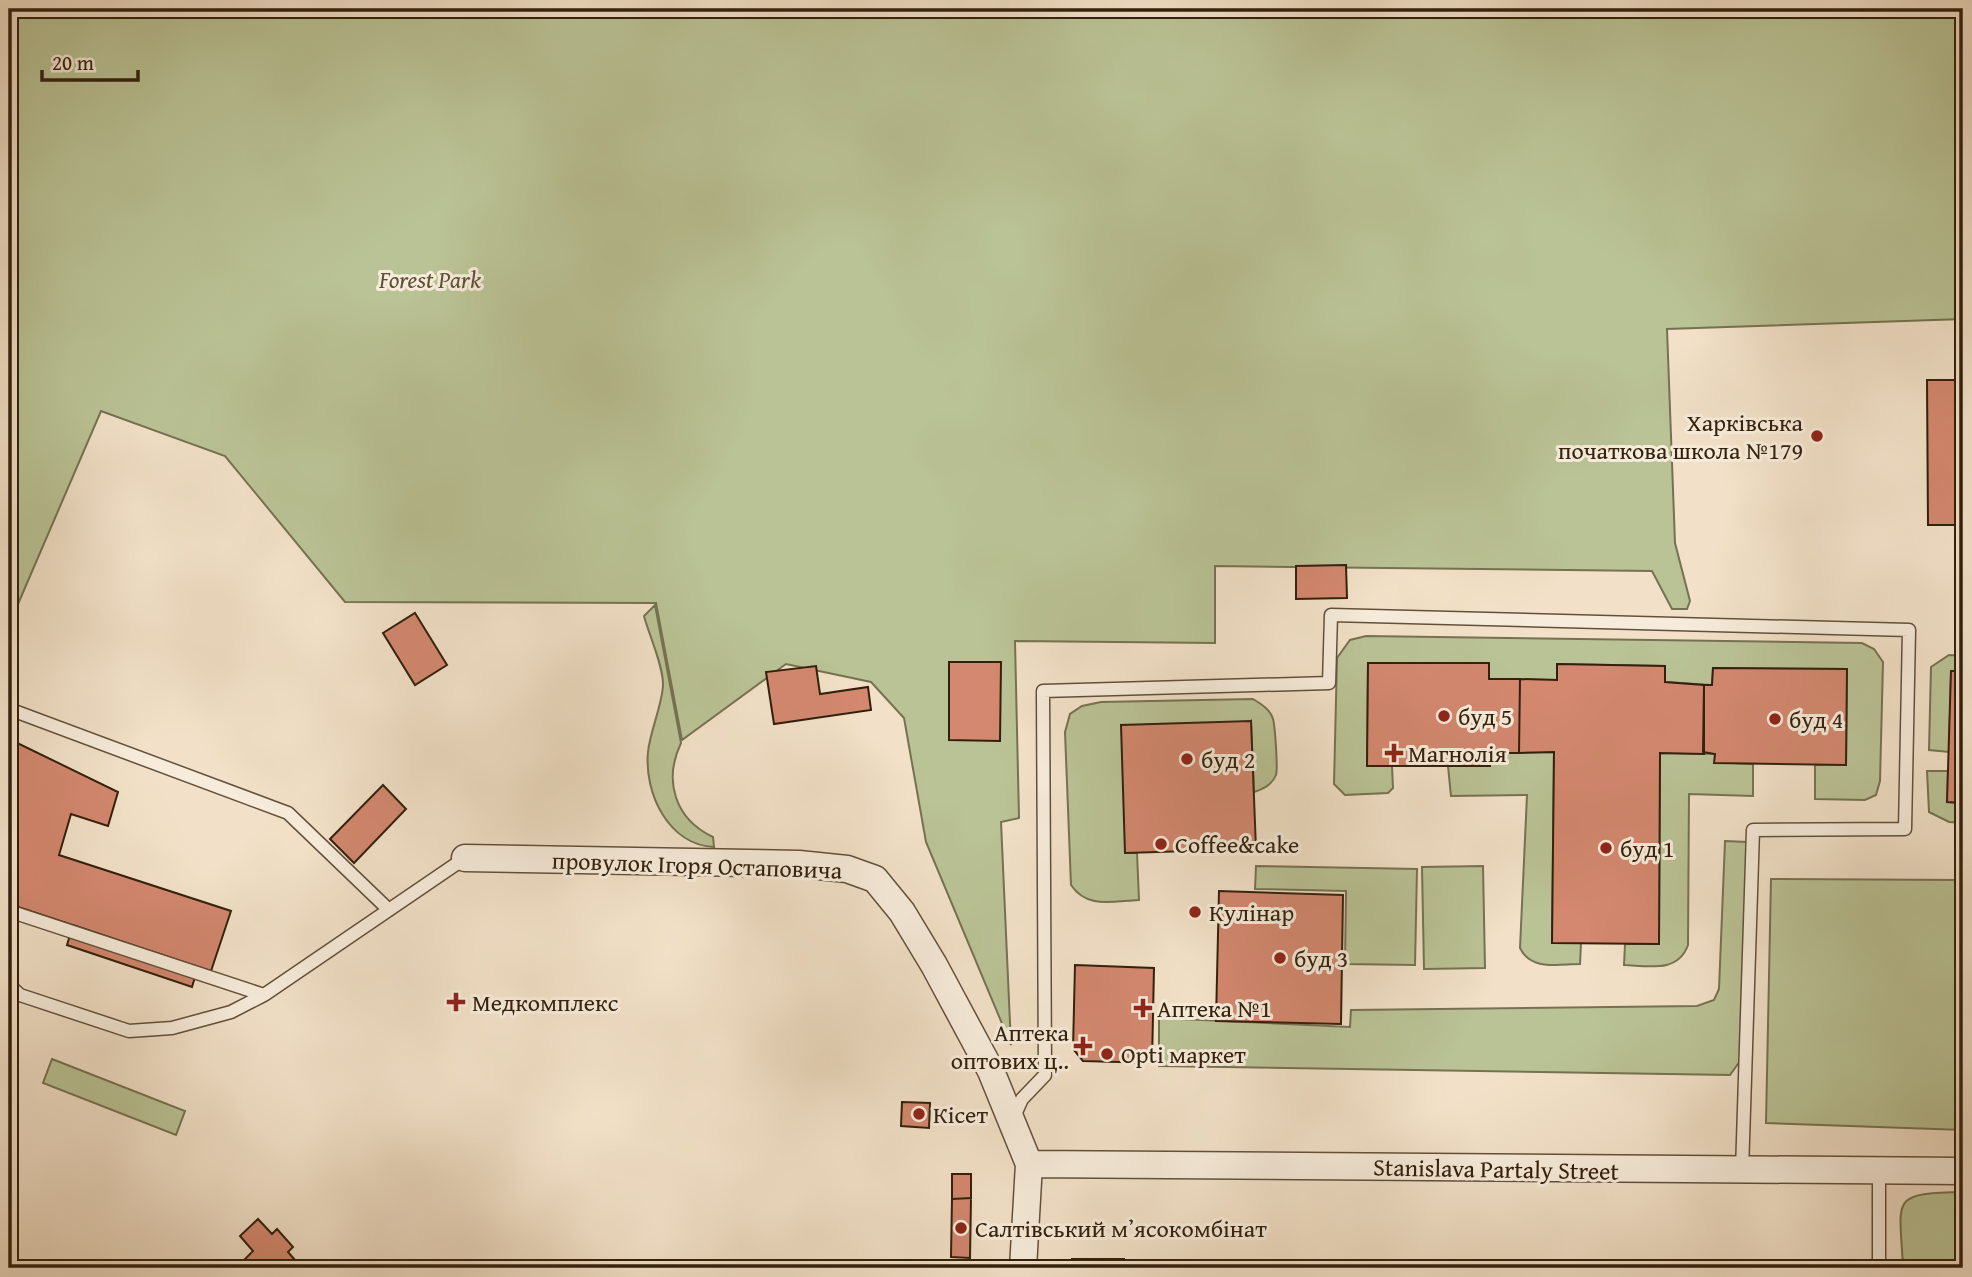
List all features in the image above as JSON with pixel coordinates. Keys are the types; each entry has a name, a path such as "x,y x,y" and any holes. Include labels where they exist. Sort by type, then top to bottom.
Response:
{"street":[{"name":"провулок Ігоря Остаповича","path":"465,858 799,864 847,869 875,879 902,912 991,1071 1028,1164 1023,1268"},
{"name":"Stanislava Partaly Street","path":"1028,1164 1963,1171"}],"lane":[{"path":"1012,1123 1022,1099 1045,1075 1043,691 1329,683 1331,615 1909,630 1905,829 1753,830 1742,1171"},
{"path":"9,709 288,813 388,911"},
{"path":"9,985 20,995 129,1031 172,1028 231,1012 264,995 465,858"},
{"path":"9,922 12,912 264,995"},
{"path":"1879,1172 1879,1268"}],"green space":[{"name":"Forest Park","path":"9,9 1963,9 1963,319 1667,329 1675,543 1690,601 1687,609 1672,609 1652,571 1215,566 1215,643 1015,641 1019,818 1001,822 1011,1045 926,842 904,718 871,682 786,664 682,740 656,603 345,602 225,456 101,411 9,625"},
{"path":"655,605 681,743 673,771 676,798 689,820 713,837 714,847 698,844 672,827 655,800 650,784 648,752 663,684 644,616"},
{"path":"1366,636 1862,643 1874,649 1883,662 1880,781 1876,795 1865,800 1815,799 1815,765 1846,764 1847,669 1713,668 1712,685 1665,682 1665,666 1557,664 1557,680 1489,679 1488,663 1368,663 1367,765 1392,766 1393,788 1388,793 1345,795 1334,784 1337,658 1350,640"},
{"path":"1949,655 1963,656 1963,671 1951,672 1949,752 1929,750 1931,667"},
{"path":"1253,699 1272,715 1273,719 1277,765 1272,781 1254,792 1251,721 1126,853 1137,853 1139,900 1092,901 1077,893 1071,885 1065,732 1070,714 1082,706 1101,702"},
{"path":"1554,752 1552,942 1581,943 1580,964 1538,963 1525,955 1520,948 1527,795 1451,796 1448,766 1490,766 1490,753"},
{"path":"1660,753 1715,754 1715,762 1753,764 1753,796 1689,794 1688,945 1683,954 1670,964 1624,965 1625,944 1659,944"},
{"path":"1927,771 1948,771 1947,802 1963,803 1963,823 1949,822 1929,812"},
{"path":"1725,841 1747,842 1740,1061 1730,1075 1159,1066 1159,1018 1350,1027 1351,1010 1697,1006 1714,1000 1719,989"},
{"path":"1256,866 1417,869 1415,965 1345,964 1346,891 1255,889"},
{"path":"1483,866 1485,968 1424,969 1422,867"},
{"path":"1771,879 1963,880 1963,1130 1766,1123"},
{"path":"52,1059 185,1111 176,1135 43,1083"},
{"path":"1963,1192 1963,1268 1903,1268 1901,1214 1904,1204 1910,1198 1922,1195"}],"building":[{"path":"1927,380 1963,380 1963,525 1928,525"},
{"path":"1346,565 1347,598 1296,599 1296,566"},
{"path":"415,613 447,665 415,685 383,633"},
{"path":"949,662 1001,662 1000,741 949,740"},
{"name":"буд 5","path":"1368,663 1489,663 1489,679 1520,679 1519,753 1490,753 1490,766 1367,766"},
{"name":"буд 1","path":"1557,664 1665,666 1665,682 1704,685 1704,754 1660,753 1659,944 1552,943 1554,752 1519,753 1520,679 1557,680"},
{"path":"816,666 820,694 868,687 871,710 774,724 766,672"},
{"name":"буд 4","path":"1713,668 1847,669 1846,765 1714,763 1715,754 1703,752 1704,685 1712,685"},
{"path":"1951,671 1963,671 1963,803 1947,802"},
{"name":"буд 2","path":"1251,721 1256,849 1125,853 1121,725"},
{"path":"9,739 118,792 108,826 71,814 59,855 231,911 211,971 9,904"},
{"path":"383,785 406,809 354,863 330,839"},
{"name":"буд 3","path":"1219,891 1343,895 1341,1024 1216,1021"},
{"path":"73,925 198,967 192,987 67,945"},
{"path":"1075,965 1154,968 1152,1063 1083,1061 1073,1049"},
{"path":"902,1102 930,1103 929,1128 901,1126"},
{"path":"952,1174 971,1174 971,1198 952,1199"},
{"name":"Салтівський мʼясокомбінат","path":"971,1198 970,1258 951,1257 952,1199"},
{"path":"258,1219 272,1234 277,1229 293,1247 288,1252 302,1268 253,1268 245,1259 253,1251 240,1236"},
{"path":"1072,1259 1124,1259 1124,1268 1072,1268"},
{"path":"1389,1260 1449,1261 1449,1268 1389,1268"},
{"path":"1145,1263 1197,1263 1197,1268 1145,1268"}],"place":[{"name":"Харківська початкова школа №179","path":"1817,436"},
{"name":"буд 5","path":"1444,716"},
{"name":"буд 4","path":"1775,719"},
{"name":"Магнолія","path":"1394,753"},
{"name":"буд 2","path":"1187,759"},
{"name":"Coffee&cake","path":"1161,844"},
{"name":"буд 1","path":"1606,848"},
{"name":"Кулінар","path":"1195,912"},
{"name":"буд 3","path":"1280,958"},
{"name":"Медкомплекс","path":"456,1002"},
{"name":"Аптека №1","path":"1143,1008"},
{"name":"Аптека оптових ц‥","path":"1083,1046"},
{"name":"Opti маркет","path":"1107,1054"},
{"name":"Кісет","path":"919,1114"},
{"name":"Салтівський мʼясокомбінат","path":"961,1228"}]}
